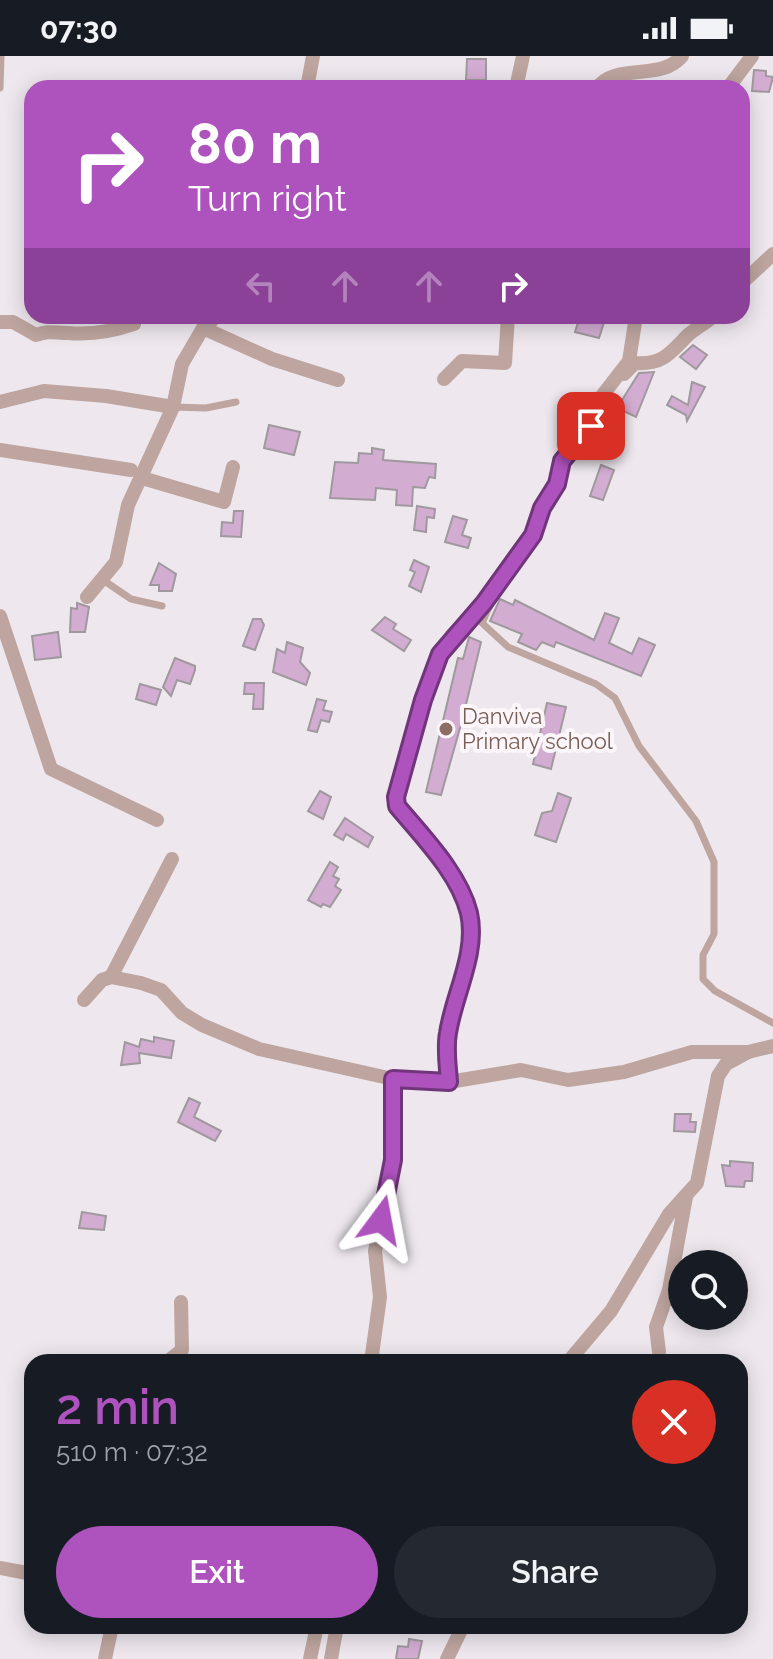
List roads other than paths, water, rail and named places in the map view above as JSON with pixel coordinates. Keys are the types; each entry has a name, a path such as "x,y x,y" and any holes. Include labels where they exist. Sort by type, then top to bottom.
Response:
{"street":[{"path":"308,80 313,56"},
{"path":"518,80 523,56"},
{"path":"605,80 653,72 682,56"},
{"path":"734,80 752,56"},
{"path":"750,276 773,254"},
{"path":"0,322 13,322 36,335 52,329 68,334 110,332 134,324"},
{"path":"87,597 116,562 136,474 173,407 182,364 208,324"},
{"path":"444,379 462,361 505,363 507,324"},
{"path":"621,377 633,347 635,324"},
{"path":"449,1082 447,1035 469,953 469,915 451,875 395,800 423,700 440,654 533,535 542,508 557,484 562,461 591,426 599,399 635,363 651,364 675,354 689,335 703,324"},
{"path":"203,328 272,359 338,380"},
{"path":"0,402 44,391 106,396 173,407"},
{"path":"0,450 136,474 224,502 233,467"},
{"path":"0,616 51,769 157,820"},
{"path":"111,977 172,859"},
{"path":"84,1000 102,980 111,977 156,987 182,1013 259,1049 393,1079 449,1082 521,1070 568,1080 624,1072 692,1052 748,1052 773,1046"},
{"path":"575,1354 611,1311 669,1214 699,1179 718,1076 726,1064 748,1052"},
{"path":"372,1354 380,1297 375,1251 393,1160 393,1079"},
{"path":"659,1352 656,1327 669,1290 686,1196"},
{"path":"177,1354 182,1350 181,1302"},
{"path":"0,1568 24,1572"},
{"path":"105,1659 110,1634"},
{"path":"310,1659 315,1634"},
{"path":"335,1655 336,1634"},
{"path":"447,1659 459,1634"}],"lane":[{"path":"0,88 1,56"},
{"path":"173,407 206,408 236,402"},
{"path":"103,580 131,599 162,606"},
{"path":"495,585 492,606 482,623 508,647 608,690 639,746 696,821 714,862 716,890 714,934 700,966 703,979 715,991 773,1023"}],"place":[{"name":"Danviva Primary school","path":"446,729"}]}
